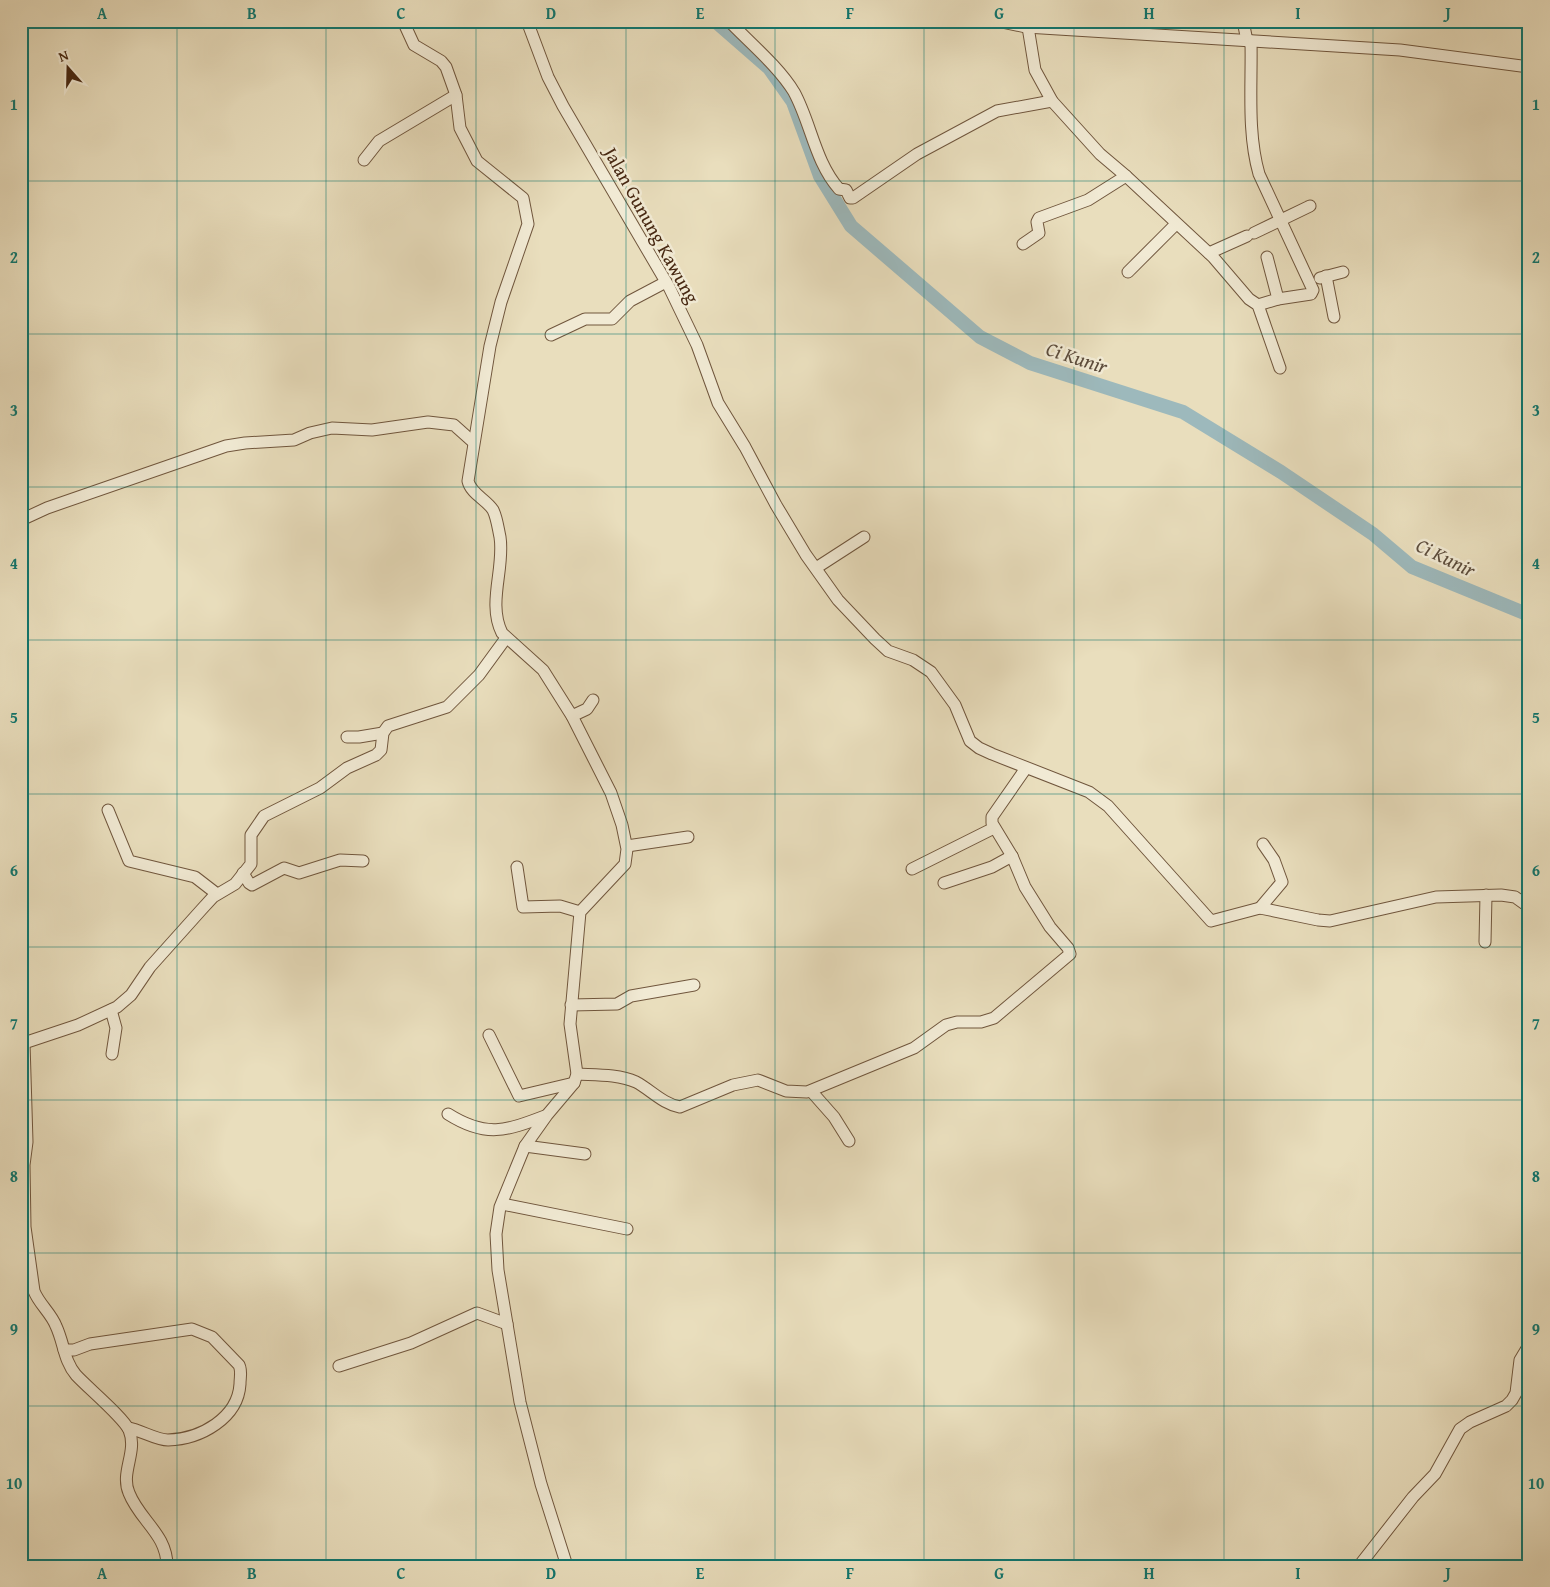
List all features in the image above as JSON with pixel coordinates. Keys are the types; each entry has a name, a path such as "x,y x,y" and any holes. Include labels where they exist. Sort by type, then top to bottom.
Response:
{"street":[{"path":"403,21 414,45 441,61 446,67 456,95 460,128 477,161 523,198 528,224 506,287 490,346 468,481 471,489 493,511 496,521 501,553 497,613 499,627 506,638 543,670 572,716 610,793 622,825 627,846 625,864 580,912 571,1005 571,1036 576,1054 576,1078 524,1146 502,1204 496,1234 507,1324 525,1420 541,1484 567,1566"},
{"name":"Jalan Gunung Kawung","path":"527,21 548,77 559,98 666,282 697,345 718,403 745,447 776,505 816,568 856,621 888,650 913,660 931,672 955,704 970,741 979,748 1088,792 1108,806 1211,921 1260,908"},
{"path":"728,21 760,52 794,92 815,147 836,186 839,189 846,190 850,198 853,198 923,150 997,111 1052,101"},
{"path":"997,21 1028,27 1400,50 1529,67"},
{"path":"1125,21 1126,33"},
{"path":"1243,21 1249,41 1254,152 1259,174 1313,290 1311,294 1278,299 1258,305"},
{"path":"1028,27 1035,70 1052,101 1100,154 1208,253 1249,299 1258,305 1280,368"},
{"path":"364,160 379,140 456,95"},
{"path":"1023,244 1039,233 1037,222 1039,218 1088,200 1126,176"},
{"path":"1208,253 1251,235 1310,206"},
{"path":"1128,272 1176,224"},
{"path":"1267,257 1278,299"},
{"path":"1310,281 1343,272"},
{"path":"1326,276 1334,317"},
{"path":"551,335 585,319 612,319 630,301 666,282"},
{"path":"21,520 77,498 226,446 294,440 319,430 332,428 372,430 428,422 454,425 474,442"},
{"path":"816,568 864,537"},
{"path":"346,737 383,733 391,725 447,707 479,675 506,638"},
{"path":"572,716 587,709 593,700"},
{"path":"167,1566 165,1546 131,1498 127,1487 125,1477 132,1448 128,1428 75,1374 66,1359 56,1325 37,1299 34,1291 25,1227 24,1165 27,1142 23,1043 78,1025 111,1010 131,995 150,967 217,894 235,884 251,864 251,834 264,816 320,788 347,768 376,755 381,750 383,733"},
{"path":"489,1035 519,1096 576,1078 601,1075 635,1082 673,1106 680,1106 733,1085 758,1080 796,1093 811,1090 914,1048 946,1025 957,1022 981,1022 994,1018 1069,957 1068,948 1050,927 1025,887 1012,856 991,821 1026,768"},
{"path":"108,810 129,861 195,877 217,894"},
{"path":"912,869 994,828"},
{"path":"627,846 688,837"},
{"path":"1263,844 1274,860 1282,882 1260,908 1330,921 1436,896 1486,895 1515,898 1529,907"},
{"path":"944,883 992,867 1012,856"},
{"path":"243,873 248,883 252,884 284,868 299,872 336,860 363,861"},
{"path":"517,867 523,907 560,906 580,912"},
{"path":"1485,942 1486,895"},
{"path":"571,1005 617,1004 631,996 694,985"},
{"path":"111,1010 116,1028 112,1054"},
{"path":"811,1090 834,1117 848,1141"},
{"path":"448,1114 474,1128 492,1131 514,1128 547,1115"},
{"path":"524,1146 585,1154"},
{"path":"502,1204 626,1229"},
{"path":"339,1366 411,1343 477,1313 507,1324"},
{"path":"64,1350 74,1350 90,1344 192,1329 212,1338 239,1365 241,1369 238,1399 230,1411 218,1423 179,1439 165,1440 140,1430 128,1428"},
{"path":"1359,1566 1414,1496 1435,1474 1460,1429 1470,1422 1506,1406 1512,1400 1516,1393 1520,1360 1529,1345"}],"waterway":[{"name":"Ci Kunir","path":"715,21 769,68 793,102 820,176 851,226 980,337 1030,363 1183,412 1281,472 1373,534 1412,567 1529,615"}]}
